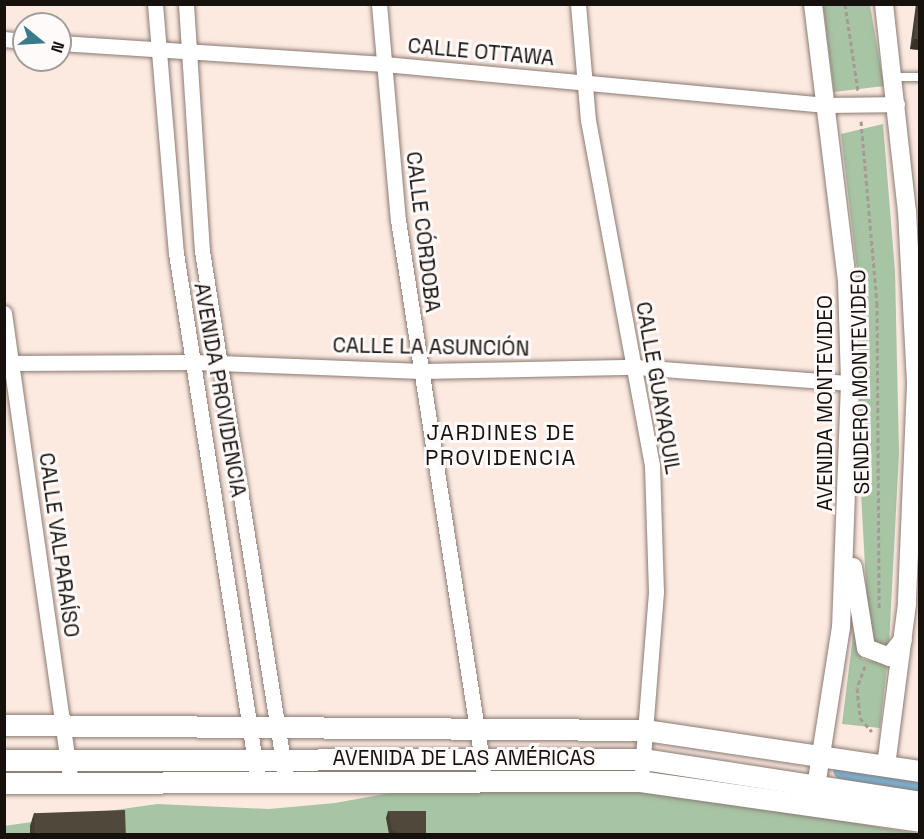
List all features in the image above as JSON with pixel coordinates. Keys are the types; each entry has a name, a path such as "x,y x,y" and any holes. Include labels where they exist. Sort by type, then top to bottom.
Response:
{"main road":[{"name":"AVENIDA DE LAS AMÉRICAS","path":"4,725 478,725 645,730 821,753 920,771"},
{"name":"AVENIDA DE LAS AMÉRICAS","path":"4,759 482,757 643,759 815,792 920,820"},
{"name":"AVENIDA DE LAS AMÉRICAS","path":"4,783 286,780 485,783 640,781 815,792 920,802"}],"street":[{"name":"AVENIDA PROVIDENCIA","path":"155,4 176,253 258,781"},
{"name":"AVENIDA PROVIDENCIA","path":"186,4 202,251 222,363 286,780"},
{"name":"CALLE CÓRDOBA","path":"379,4 398,220 478,725 485,783"},
{"name":"CALLE GUAYAQUIL","path":"578,4 584,82 636,367 656,525 656,592 640,781"},
{"name":"AVENIDA MONTEVIDEO","path":"813,4 847,281 850,383 848,532 841,627 815,792"},
{"path":"884,4 913,210 917,438 904,636 886,765"},
{"name":"CALLE OTTAWA","path":"72,44 384,64 826,105 897,104"},
{"name":"CALLE VALPARAÍSO","path":"5,317 8,363 71,783"},
{"name":"CALLE LA ASUNCIÓN","path":"8,363 194,362 421,371 636,367 850,383"},
{"path":"848,532 864,642 872,654 895,654 904,636"}],"lane":[{"path":"894,77 920,76"}],"path":[{"name":"SENDERO MONTEVIDEO","path":"845,4 859,105 877,303 879,615"},
{"path":"872,654 857,688 860,718 874,734 873,742"}],"green space":[{"path":"823,5 870,5 884,86 834,92"},
{"path":"883,124 895,271 899,453 889,645 880,648 869,639 859,457 862,312 841,134"},
{"path":"854,628 862,659 887,664 880,728 842,724"},
{"path":"550,764 614,767 714,799 920,834 5,834 4,826 157,804 269,809 335,803"}],"building":[{"path":"918,4 920,4 920,39 914,39"},
{"path":"125,810 126,834 35,834 34,813"},
{"path":"388,811 426,811 426,834 401,834 392,830"}],"waterway":[{"path":"842,770 920,786"}],"district":[{"name":"JARDINES DE PROVIDENCIA","path":"501,444"}]}
